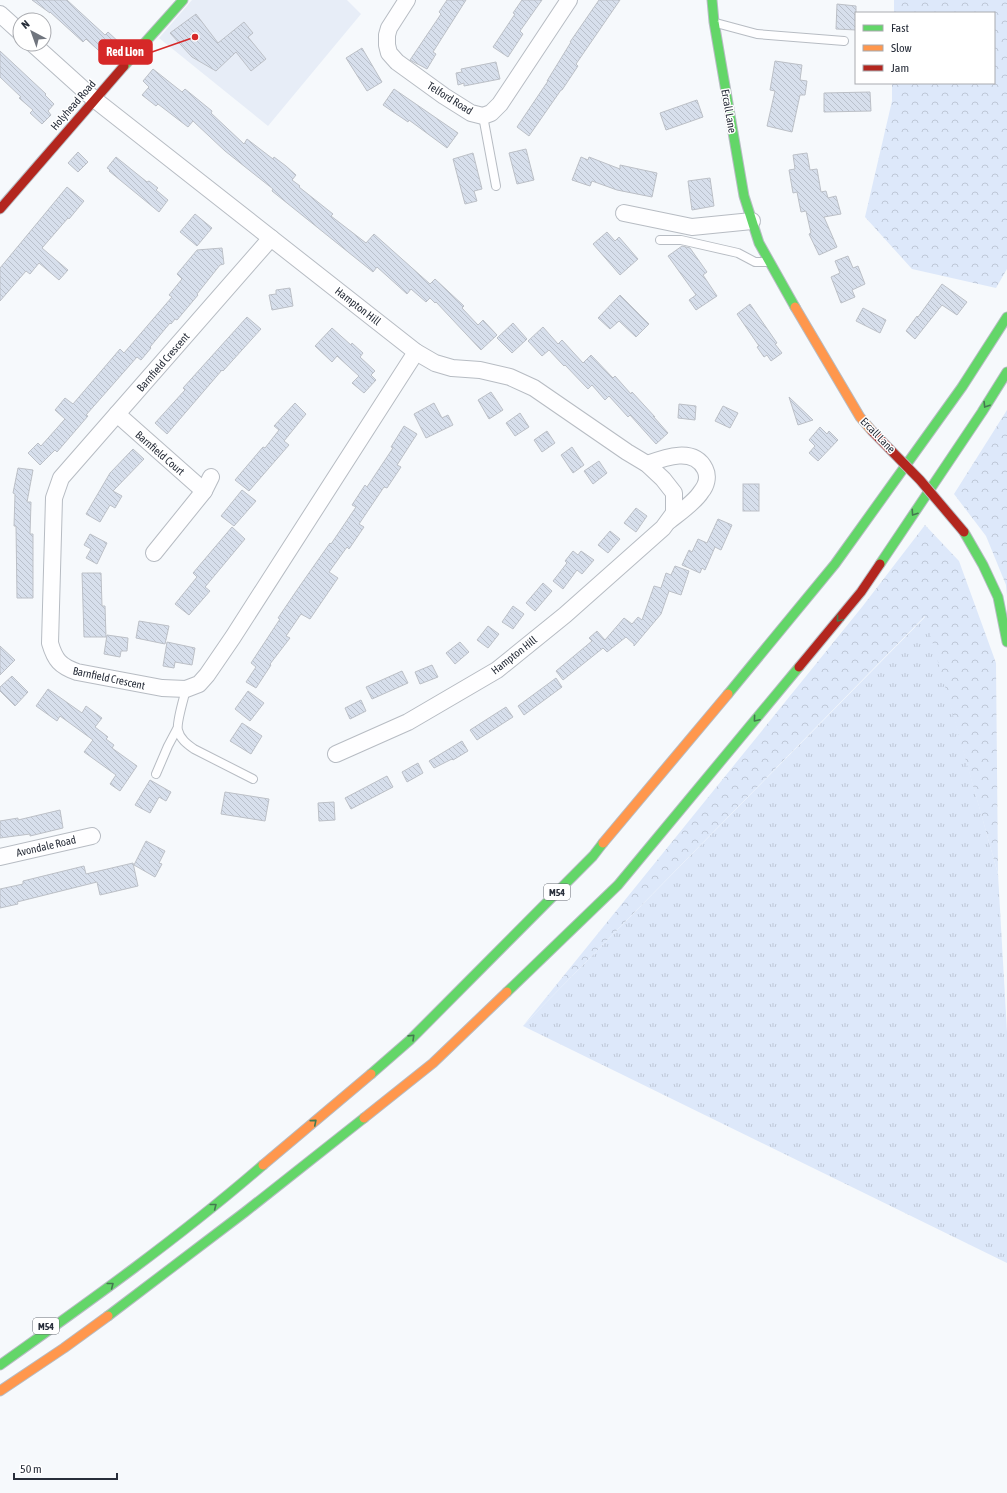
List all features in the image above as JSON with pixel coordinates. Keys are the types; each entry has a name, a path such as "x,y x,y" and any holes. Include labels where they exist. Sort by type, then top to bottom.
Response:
{"main road":[{"name":"Holyhead Road","path":"0,209 94,99 182,0"},
{"name":"Ercall Lane","path":"712,0 714,22 744,196 759,243 822,354 860,417 872,431 915,473 946,508 964,532 998,596 1007,642"},
{"name":"M54","path":"0,1365 92,1300 232,1192 410,1040 592,856 835,564 962,387 1007,316"},
{"name":"M54","path":"0,1391 64,1348 192,1253 433,1063 618,885 861,592 982,412 1007,372"},
{"name":"M54","path":"13,1344 92,1300"}],"street":[{"name":"Telford Road","path":"407,0 389,28 387,40 389,53 396,62 444,96 471,114 483,116 491,112 500,104 569,0"},
{"path":"0,14 12,25"},
{"name":"Hampton Hill","path":"42,52 94,99 416,352 435,363 452,368 480,370 510,377 534,388 626,452 648,464 663,478 674,493 674,513 664,528 565,615 497,670 408,722 336,754"},
{"path":"624,213 692,227 752,221"},
{"name":"Barnfield Crescent","path":"186,689 162,688 76,672 66,669 59,663 50,643 54,498 61,478 271,238"},
{"path":"186,689 199,684 211,668 416,352"},
{"name":"Barnfield Court","path":"117,414 204,491"},
{"name":"Hampton Hill","path":"648,464 664,458 688,455 696,458 702,463 706,471 707,480 701,493 669,521"},
{"path":"154,553 204,491 212,477"},
{"name":"Avondale Road","path":"0,857 92,836"}],"lane":[{"path":"714,22 757,34 844,41"},
{"path":"483,116 496,186"},
{"path":"660,240 681,240 738,253 755,262 770,263"},
{"path":"156,774 177,729 186,689"},
{"path":"177,729 180,737 194,749 253,779"}],"shaded area":[{"path":"192,0 347,0 361,14 268,126 159,38"}],"green space":[{"path":"894,0 1007,0 1007,269 996,288 912,269 865,217 892,101 892,84 995,84 995,12 894,12"},
{"path":"1007,410 1007,596 1006,585 986,536 954,494"},
{"path":"925,525 959,561 996,663 998,874 925,616 523,1026 862,607"},
{"path":"926,616 998,874 1007,1032 1007,1263 523,1026"}],"building":[{"path":"32,0 67,0 105,35 108,32 122,45 108,59 86,39 83,42 52,14 52,12 49,12"},
{"path":"447,0 466,0 433,52 436,54 427,69 410,60 441,14 439,12"},
{"path":"522,0 542,0 520,31 523,34 508,57 493,47 515,14 513,13"},
{"path":"599,0 620,0 576,64 578,66 562,90 529,136 517,127 548,81 570,42"},
{"path":"837,4 856,6 855,30 836,29"},
{"path":"196,14 218,43 244,22 253,33 248,37 266,59 251,71 236,52 216,71 192,57 170,33"},
{"path":"362,48 382,82 367,91 346,58"},
{"path":"0,51 46,94 45,95 54,104 48,111 51,115 42,124 30,113 33,110 19,98 21,97 0,77"},
{"path":"775,61 802,65 800,80 807,81 805,95 800,95 792,132 767,126 775,91 770,90"},
{"path":"496,62 500,79 464,86 464,83 458,85 456,73 462,72 461,69"},
{"path":"153,69 182,92 185,89 212,111 211,113 244,144 247,139 273,159 274,157 286,166 296,175 292,180 333,214 331,216 366,243 374,234 430,284 435,279 464,306 462,308 478,325 483,320 497,335 481,350 436,302 435,303 430,298 426,302 411,289 407,294 377,267 373,272 272,191 273,189 225,151 193,121 188,127 158,104 156,106 142,95 149,87 143,81"},
{"path":"394,89 458,133 447,148 409,120 408,122 383,105"},
{"path":"870,92 871,111 824,112 824,93"},
{"path":"697,100 703,117 666,130 660,113"},
{"path":"526,149 534,180 517,184 509,153"},
{"path":"78,152 88,162 78,172 68,163"},
{"path":"473,153 482,189 474,191 477,201 465,204 453,159"},
{"path":"807,153 810,170 817,169 821,192 826,191 828,198 836,196 841,214 824,217 837,247 819,255 809,234 811,233 806,211 801,212 797,192 793,193 789,170 795,169 793,155"},
{"path":"116,157 147,182 149,181 158,188 156,190 168,200 159,212 109,171 110,170 107,168"},
{"path":"581,157 588,160 589,157 620,169 620,165 657,173 652,197 617,190 592,181 590,186 572,180"},
{"path":"710,178 714,206 692,210 688,181"},
{"path":"67,187 84,201 42,248 68,270 59,280 39,263 30,274 26,271 0,301 0,268"},
{"path":"195,214 212,228 197,246 180,232"},
{"path":"607,232 615,241 619,237 638,259 620,275 593,244"},
{"path":"682,246 690,248 707,272 703,275 717,296 696,310 689,300 696,295 668,256"},
{"path":"222,248 224,264 220,265 197,294 198,295 177,320 175,319 171,324 170,323 141,360 137,357 86,415 88,416 57,452 55,450 40,465 28,453 38,443 41,446 65,419 55,410 65,398 73,404 120,349 124,353 172,297 169,295 182,279 177,274 197,250"},
{"path":"848,256 853,268 858,266 865,284 852,290 855,297 841,303 831,277 840,273 835,261"},
{"path":"942,284 967,302 957,315 942,305 915,339 906,331"},
{"path":"290,288 293,306 272,310 269,295 276,294 276,290"},
{"path":"620,295 649,324 636,337 619,321 610,329 598,318"},
{"path":"750,304 777,343 775,344 782,353 771,361 767,355 764,357 757,347 759,346 737,314"},
{"path":"863,308 886,320 880,333 856,321"},
{"path":"247,317 261,329 223,371 222,370 167,434 155,423 185,390 183,388"},
{"path":"513,323 527,339 512,353 497,338"},
{"path":"543,327 558,344 562,340 583,363 591,355 613,378 615,376 631,394 632,392 668,433 656,444 630,415 628,417 609,396 605,400 592,385 588,389 549,350 542,356 528,341"},
{"path":"332,328 351,345 352,343 363,353 360,357 375,371 371,375 376,380 364,393 352,383 359,376 337,356 332,362 315,346"},
{"path":"491,392 503,410 489,419 478,400"},
{"path":"789,397 813,420 798,425"},
{"path":"295,403 306,414 284,441 289,445 249,491 235,480 263,447 265,448 279,430 274,426"},
{"path":"434,403 442,418 448,415 453,425 426,438 414,414"},
{"path":"679,404 696,406 695,420 678,418"},
{"path":"723,406 738,413 730,428 715,421"},
{"path":"520,413 529,427 515,436 506,423"},
{"path":"404,426 417,434 397,465 401,467 387,488 384,487 359,524 364,527 349,549 347,547 329,572 338,578 310,619 301,614 286,636 290,638 270,664 271,665 256,688 246,682 256,667 251,663 280,619 278,618 356,507 352,505 365,485 367,487 393,448 391,447"},
{"path":"820,427 827,434 829,431 838,440 818,461 809,453 815,446 809,440"},
{"path":"547,431 555,443 542,452 534,440"},
{"path":"572,447 584,465 573,473 561,455"},
{"path":"133,449 144,459 113,491 122,496 115,508 110,505 100,522 86,514 110,473"},
{"path":"599,461 607,473 593,484 584,471"},
{"path":"18,468 33,470 27,502 31,502 30,534 33,534 33,598 17,598 16,526 14,526 15,494 13,493"},
{"path":"743,484 759,484 759,511 743,511"},
{"path":"242,490 256,501 234,526 221,516"},
{"path":"636,508 647,516 636,532 624,523"},
{"path":"718,519 732,525 721,550 715,547 705,570 702,568 700,573 682,565 689,550 692,552 698,539 707,543"},
{"path":"232,527 245,539 205,587 210,591 189,615 175,604 197,577 193,573"},
{"path":"610,531 620,539 608,553 598,545"},
{"path":"90,534 107,543 97,564 86,558 91,549 84,545"},
{"path":"573,551 578,555 581,551 594,560 582,574 577,570 563,589 553,581 567,563 565,561"},
{"path":"675,566 689,571 681,595 669,591 661,614 634,646 634,644 626,637 607,652 603,648 563,680 556,671 592,641 589,638 597,631 605,640 624,618 632,624 638,617 642,620 654,586 661,588 666,573 671,575"},
{"path":"82,573 101,573 102,606 105,606 106,637 84,637"},
{"path":"543,583 552,591 535,611 526,603"},
{"path":"513,606 524,614 513,629 502,622"},
{"path":"139,621 169,626 165,644 136,638"},
{"path":"488,626 499,634 488,648 477,640"},
{"path":"107,635 128,638 127,651 121,651 120,657 104,654"},
{"path":"167,642 195,648 192,665 175,662 174,668 163,666"},
{"path":"460,642 469,652 455,664 446,653"},
{"path":"0,646 15,660 0,675"},
{"path":"432,665 438,677 420,684 415,672"},
{"path":"402,671 408,683 372,699 366,687"},
{"path":"12,676 28,692 15,706 0,691 0,687"},
{"path":"556,678 562,687 524,715 518,706"},
{"path":"48,689 82,713 86,706 102,718 95,727 108,737 106,739 114,745 112,748 137,766 120,791 110,784 116,775 84,752 93,740 60,716 57,721 36,706"},
{"path":"248,691 264,703 250,721 235,709"},
{"path":"361,700 366,711 350,719 345,708"},
{"path":"506,707 513,717 477,740 470,730"},
{"path":"242,723 262,736 251,754 230,741"},
{"path":"462,741 468,751 453,760 452,759 434,768 429,761"},
{"path":"418,763 423,773 407,782 402,772"},
{"path":"387,776 393,787 351,809 345,798"},
{"path":"150,780 171,792 166,801 159,797 150,813 135,805"},
{"path":"225,792 269,799 265,821 221,814"},
{"path":"334,802 335,820 319,821 318,803"},
{"path":"60,810 63,828 30,836 30,834 0,838 0,821 18,818 18,820"},
{"path":"146,841 165,851 159,863 162,864 155,877 134,865"},
{"path":"133,863 138,886 100,895 97,882 17,902 18,904 0,908 0,889 23,884 23,881 84,866 86,874"}],"traffic: fast":[{"path":"124,66 183,0"},
{"path":"712,0 714,22 744,196 759,243 795,307"},
{"path":"728,694 835,564 962,387 1007,317"},
{"path":"880,564 982,412 1007,372"},
{"path":"964,532 983,565 998,597 1007,642"},
{"path":"507,992 618,885 799,667"},
{"path":"371,1074 410,1040 593,856 603,843"},
{"path":"108,1316 245,1212 364,1118"},
{"path":"0,1365 101,1293 200,1218 263,1165"}],"traffic: slow":[{"path":"795,307 860,417 872,431"},
{"path":"603,843 728,694"},
{"path":"364,1118 433,1063 507,992"},
{"path":"263,1165 371,1074"},
{"path":"0,1391 108,1316"}],"traffic: jam":[{"path":"0,209 124,66"},
{"path":"872,431 920,480 964,532"},
{"path":"799,667 861,592 880,564"}],"place":[{"name":"Red Lion","path":"195,37"}]}
